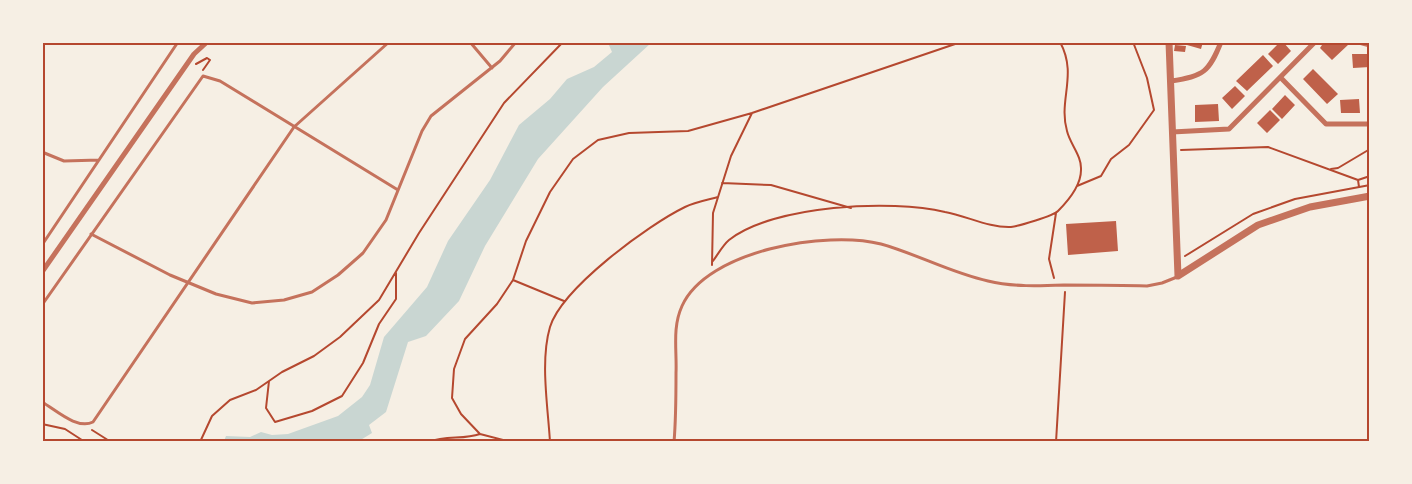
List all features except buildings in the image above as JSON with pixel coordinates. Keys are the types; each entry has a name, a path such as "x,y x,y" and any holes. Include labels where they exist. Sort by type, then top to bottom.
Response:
{"street":[{"path":"42,272 194,54 207,42"},
{"path":"1169,42 1178,276 1258,225 1310,207 1370,196"},
{"path":"1171,81 1193,76 1210,66 1216,58 1221,42"},
{"path":"1172,132 1230,129 1282,79 1315,42"},
{"path":"1359,42 1370,45"},
{"path":"1282,79 1326,124 1370,124"}],"lane":[{"path":"42,245 178,42"},
{"path":"42,402 79,424 86,426 93,422 294,128 390,42"},
{"path":"470,42 492,68"},
{"path":"91,234 189,284 252,303 284,300 312,292 338,275 363,253 386,220 422,131 431,116 492,68 516,42"},
{"path":"42,304 202,76 220,81 398,191"},
{"path":"42,152 64,160 99,160"},
{"path":"674,442 677,321 683,304 694,289 711,273 738,260 764,251 814,241 838,239 880,244 988,281 1056,286 1147,286 1162,283 1178,276"}],"path":[{"path":"200,442 212,416 230,400 256,390 282,372 314,356 340,337 379,300 504,103 563,42"},
{"path":"511,442 480,434 461,414 452,398 454,369 465,339 497,304 513,280 526,241 550,192 573,159 598,140 629,133 688,131 752,113 961,42"},
{"path":"1056,286 1049,259 1056,213 1078,186 1082,168 1066,131 1064,108 1069,80 1064,50 1060,42"},
{"path":"1078,186 1101,176 1111,158 1129,145 1154,110 1147,78 1133,42"},
{"path":"711,273 713,261 713,213 731,156 752,113"},
{"path":"1172,143 1180,150 1268,147 1358,180 1370,176"},
{"path":"1329,169 1338,168 1370,148"},
{"path":"1358,180 1359,187"},
{"path":"722,183 772,185 853,208"},
{"path":"550,442 546,368 550,327 564,301 618,252 656,224 686,207 718,197"},
{"path":"713,261 728,241 756,224 804,212 909,206 946,212 984,223 1012,227 1056,213"},
{"path":"269,381 266,408 275,422 312,410 342,396 363,363 379,324 396,299 396,271"},
{"path":"513,280 564,301"},
{"path":"1056,442 1065,285"},
{"path":"42,424 65,429 85,442"},
{"path":"86,426 111,442"},
{"path":"429,442 442,437 470,438 480,434"}],"shaded area":[{"path":"608,43 651,43 603,87 538,159 485,246 459,301 426,336 408,342 386,412 369,425 372,433 359,441 224,441 226,436 250,437 261,432 272,435 288,434 338,416 362,397 370,385 384,337 427,287 448,241 490,180 519,125 550,99 567,79 594,67 612,52"}]}
